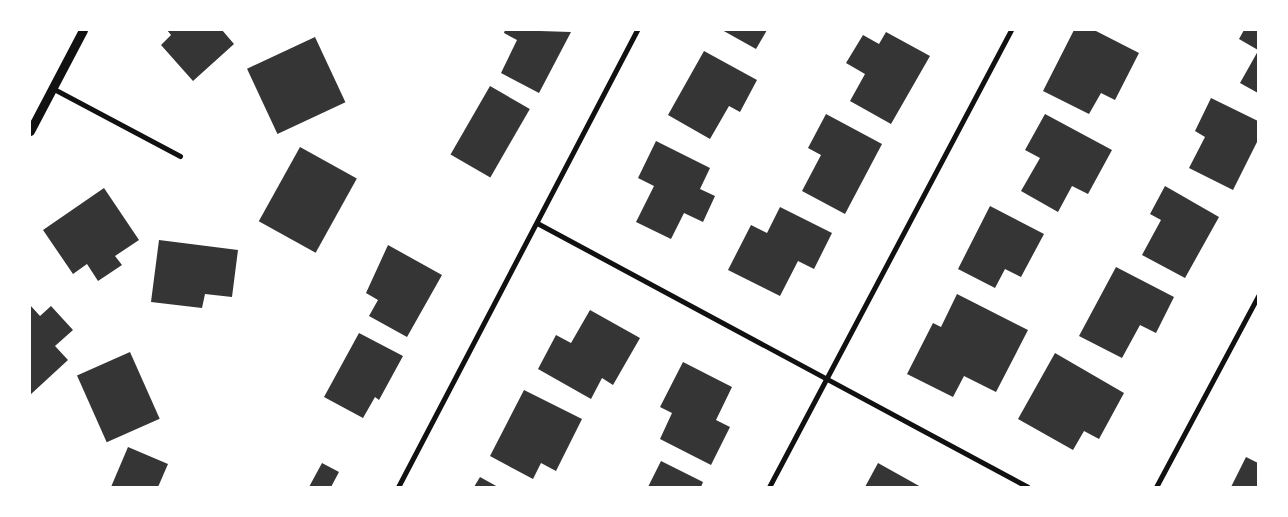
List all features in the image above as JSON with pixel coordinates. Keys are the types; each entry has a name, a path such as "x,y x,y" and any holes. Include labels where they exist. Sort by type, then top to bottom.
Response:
{"street":[{"path":"30,131 83,30"},
{"path":"398,487 637,30"},
{"path":"769,487 1011,30"},
{"path":"52,88 180,156"},
{"path":"536,223 1028,487"},
{"path":"1156,487 1258,296"}],"building":[{"path":"167,30 222,30 234,44 193,81 161,45 171,35"},
{"path":"505,30 571,32 539,93 501,73 517,40 504,33"},
{"path":"722,30 767,30 756,49"},
{"path":"1074,30 1094,30 1139,53 1115,100 1101,93 1089,114 1043,91"},
{"path":"1244,30 1258,30 1258,50 1239,39"},
{"path":"886,32 930,56 891,124 850,101 865,74 846,63 863,35 879,44"},
{"path":"315,37 345,102 277,134 247,69"},
{"path":"704,51 757,80 740,112 729,106 710,139 668,115"},
{"path":"1258,51 1258,93 1240,83"},
{"path":"490,86 530,109 490,177 450,154"},
{"path":"1211,98 1258,121 1258,140 1233,190 1189,168 1205,137 1195,131"},
{"path":"826,114 882,144 845,214 802,191 821,155 808,148"},
{"path":"1045,114 1112,150 1088,194 1072,186 1058,212 1021,191 1040,158 1025,150"},
{"path":"656,141 710,168 700,189 715,196 703,222 684,213 671,239 636,222 654,186 638,178"},
{"path":"300,147 357,179 316,253 259,221"},
{"path":"1165,186 1219,217 1185,278 1142,255 1161,220 1150,214"},
{"path":"104,188 139,240 115,256 122,265 98,281 87,264 73,274 43,230"},
{"path":"990,206 1044,234 1021,277 1005,269 995,288 958,269"},
{"path":"780,207 832,233 814,269 798,261 780,296 728,270 751,225 767,233"},
{"path":"159,240 238,250 232,297 205,294 202,308 151,302"},
{"path":"388,245 442,275 407,337 369,316 378,300 366,293"},
{"path":"1116,267 1174,297 1156,333 1140,325 1122,358 1079,336"},
{"path":"957,294 1028,330 996,392 964,376 953,397 907,374 933,323 941,327"},
{"path":"30,305 40,316 51,306 73,330 55,346 68,360 30,395"},
{"path":"590,310 640,338 613,385 602,378 591,399 538,369 556,335 571,343"},
{"path":"359,333 403,356 379,400 375,397 363,418 324,397"},
{"path":"130,352 160,419 107,442 77,376"},
{"path":"1055,353 1124,393 1099,439 1084,431 1073,450 1018,419"},
{"path":"683,362 732,387 716,420 730,427 711,465 660,439 672,413 660,407"},
{"path":"524,390 582,419 556,471 541,463 533,479 490,456"},
{"path":"128,447 168,464 158,487 111,487"},
{"path":"1246,457 1258,463 1258,487 1231,487"},
{"path":"661,461 703,482 701,487 648,487"},
{"path":"322,463 339,472 331,487 309,487"},
{"path":"878,463 921,487 865,487"},
{"path":"480,477 498,487 474,487"}]}
